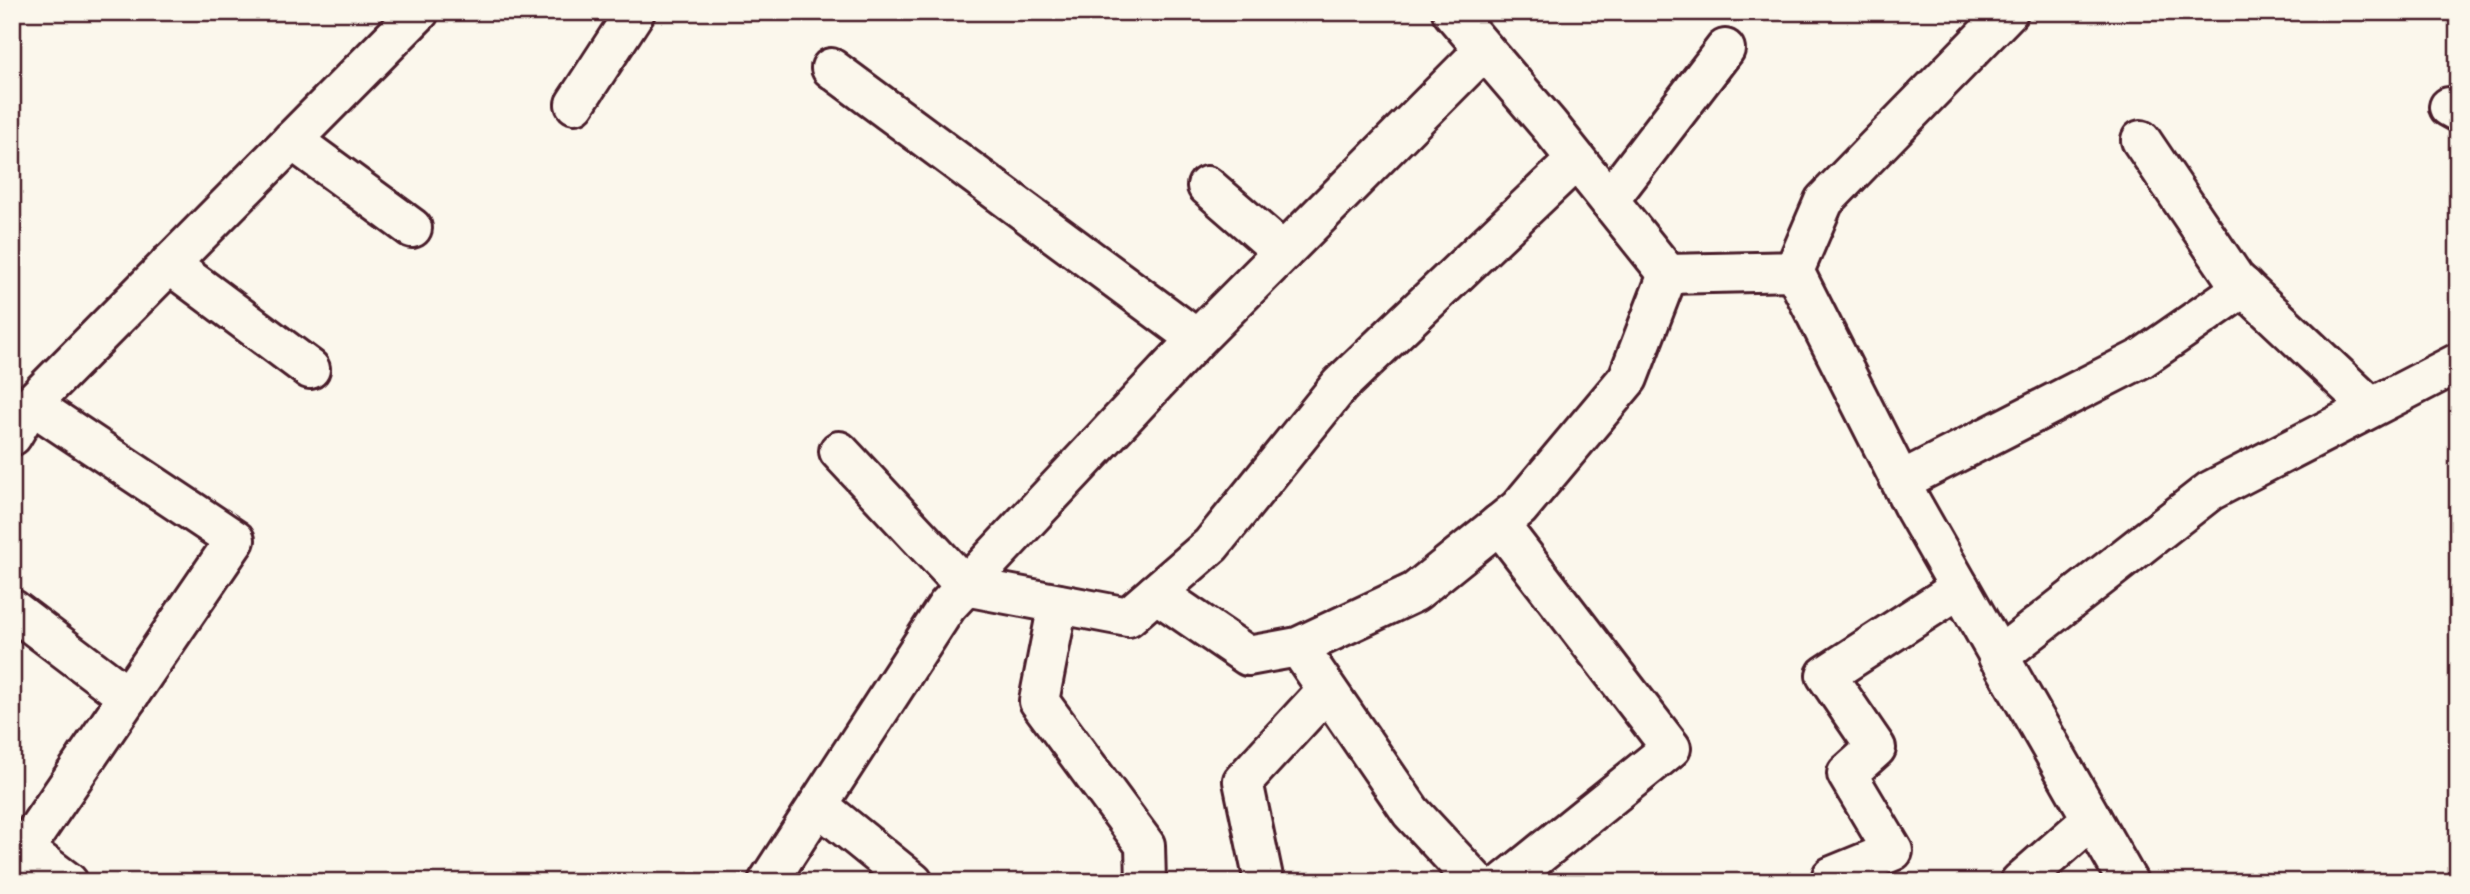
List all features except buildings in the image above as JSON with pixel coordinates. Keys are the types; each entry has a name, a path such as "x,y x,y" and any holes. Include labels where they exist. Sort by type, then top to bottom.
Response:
{"street":[{"path":"68,882 16,852 128,697 235,540 22,420 169,264 419,12"},
{"path":"575,104 635,12"},
{"path":"1452,12 1668,274"},
{"path":"1794,271 1824,201 2008,12"},
{"path":"1609,200 1725,49"},
{"path":"768,882 947,606 1197,339 1485,50"},
{"path":"831,68 1197,339"},
{"path":"2141,140 2235,279 2371,407"},
{"path":"292,141 412,228"},
{"path":"839,451 965,586 1129,617 1211,545 1340,385 1576,160"},
{"path":"1207,186 1283,252"},
{"path":"169,264 310,369"},
{"path":"1668,274 1794,271"},
{"path":"1794,271 1901,481 1998,657 2129,882"},
{"path":"1156,593 1248,656 1298,647 1415,592 1519,508 1628,378 1668,274"},
{"path":"1901,481 2142,358 2244,287"},
{"path":"1998,657 2210,491 2458,363"},
{"path":"1499,524 1671,748 1505,882"},
{"path":"1836,882 1832,876 1893,851 1847,774 1876,748 1826,675 1960,588"},
{"path":"1058,604 1039,701 1145,845 1146,882"},
{"path":"12,609 128,697"},
{"path":"1298,647 1411,813 1476,882"},
{"path":"1264,882 1243,781 1326,691"},
{"path":"818,805 913,882"},
{"path":"2020,882 2092,819"}]}
